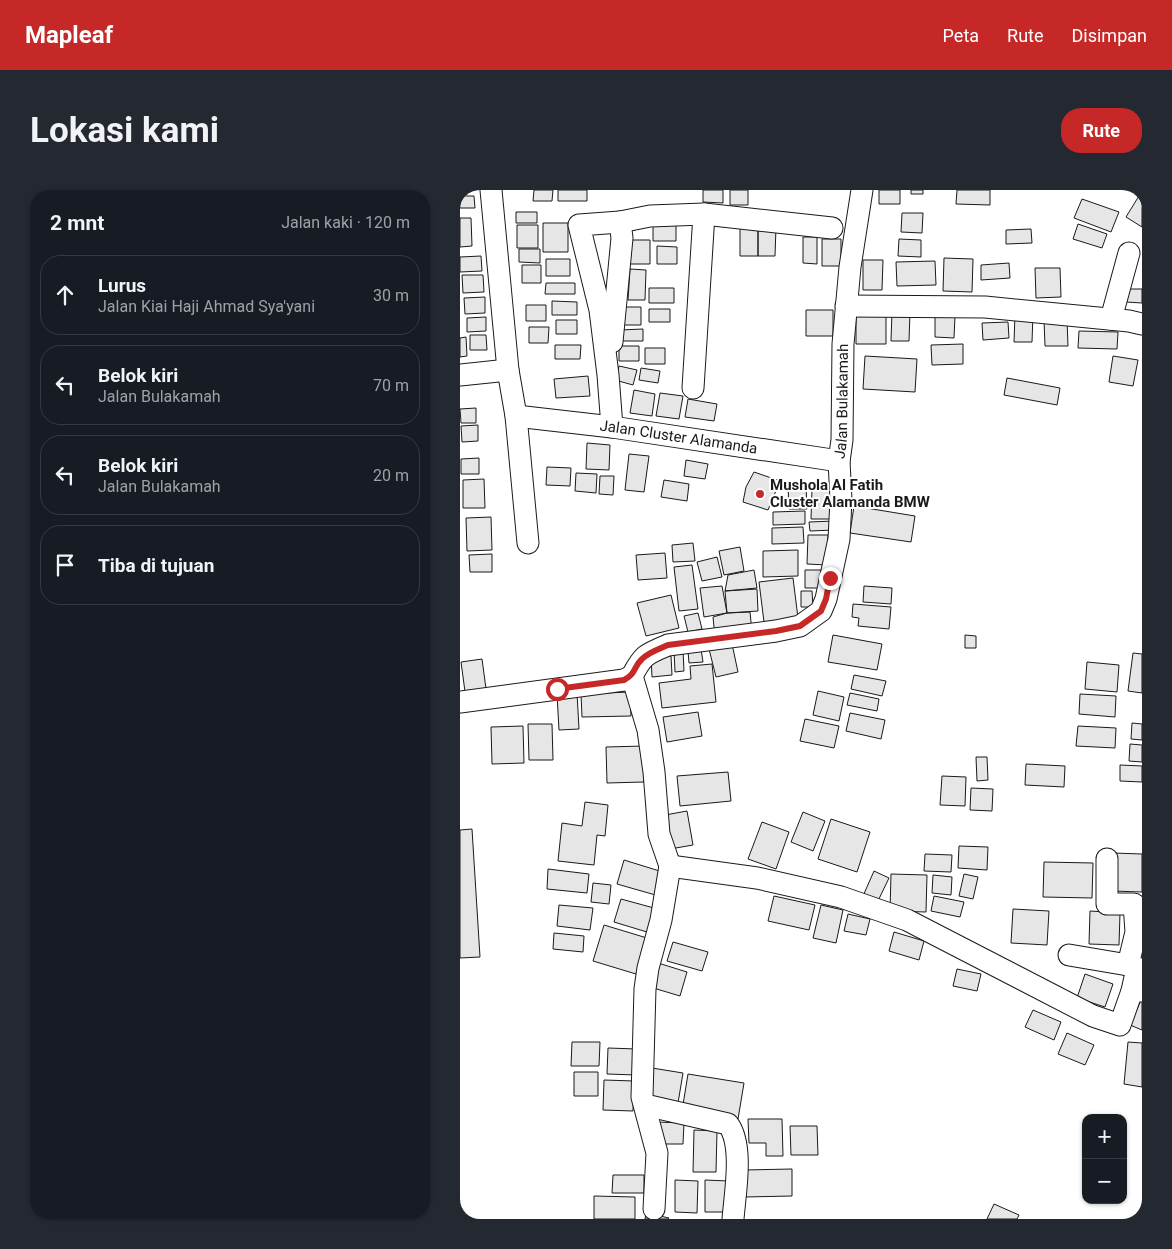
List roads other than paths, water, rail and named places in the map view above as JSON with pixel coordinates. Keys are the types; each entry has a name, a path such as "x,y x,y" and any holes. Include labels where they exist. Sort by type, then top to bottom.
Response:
{"street":[{"path":"491,190 508,370 516,416 528,543"},
{"name":"Jalan Bulakamah","path":"632,676 642,658 668,645 776,631 800,626 821,611 826,599 839,539 841,500 839,461 842,440 846,306 862,190"},
{"path":"693,388 704,214"},
{"path":"612,427 600,310 579,225 620,222 650,216 704,214 832,228"},
{"path":"608,385 622,238 620,222"},
{"path":"1111,319 1129,253"},
{"path":"846,306 985,307 1111,319 1142,324"},
{"path":"460,375 508,370"},
{"name":"Jalan Cluster Alamanda","path":"516,416 612,427 839,461"},
{"path":"460,702 624,680 632,676 648,730 654,772 659,834 670,866 661,920 648,968 645,989 642,1097 657,1153 654,1209"},
{"path":"1107,858 1107,904 1138,904 1136,932 1128,965"},
{"path":"670,866 757,878 841,897 907,920 1093,1016 1120,1025 1137,991 1137,968 1069,955"},
{"path":"645,1105 728,1124 734,1131 736,1181 733,1219"}],"place":[{"name":"Mushola Al Fatih Cluster Alamanda BMW","path":"760,494"}]}
